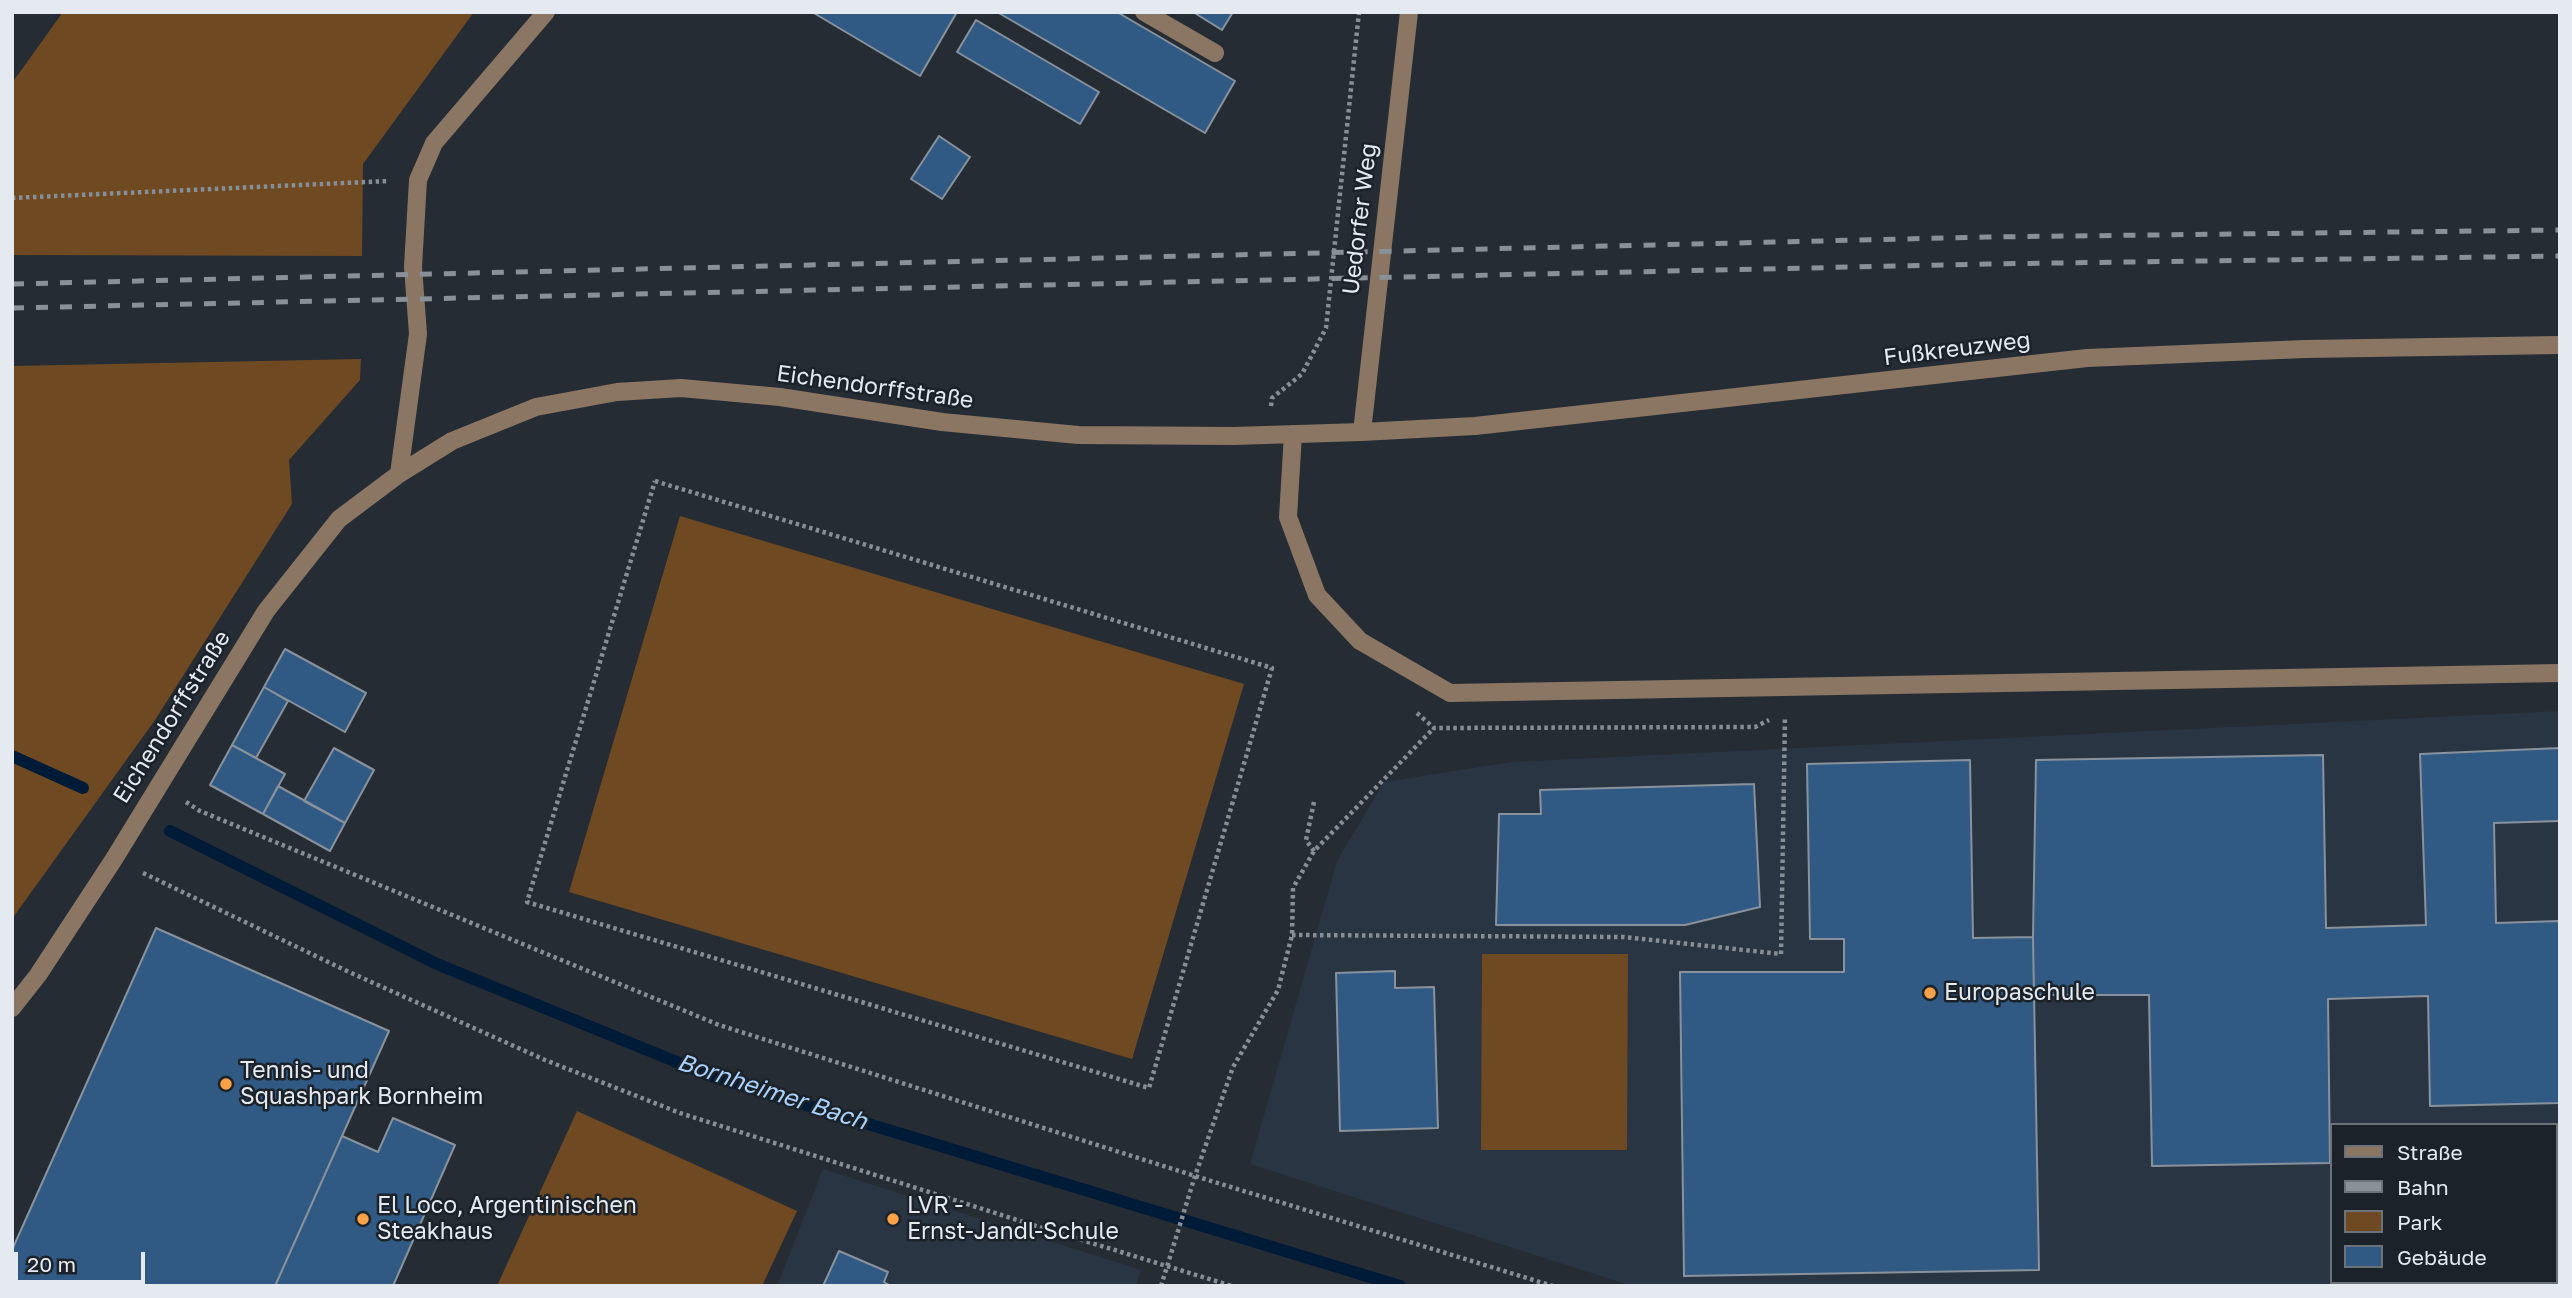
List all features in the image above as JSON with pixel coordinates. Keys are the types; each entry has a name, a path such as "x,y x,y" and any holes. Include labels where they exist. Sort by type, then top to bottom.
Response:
{"street":[{"path":"399,474 418,334 413,267 418,180 434,143 546,12"},
{"path":"1144,12 1215,53"},
{"name":"Uedorfer Weg","path":"1362,432 1409,12"},
{"name":"Fußkreuzweg","path":"1362,432 1475,426 2087,358 2305,349 2560,345"},
{"name":"Eichendorffstraße","path":"12,1008 38,975 114,859 266,611 339,519 399,474 452,441 536,407 617,392 681,388 780,397 942,422 1078,435 1362,432"},
{"path":"1293,434 1288,517 1317,595 1360,641 1450,693 2560,673"}],"path":[{"path":"1266,434 1272,398 1302,374 1326,328 1359,12"},
{"path":"12,198 418,180"},
{"path":"655,481 1272,668 1263,704 1149,1087 527,902 655,481"},
{"path":"1292,935 1624,937 1781,954 1786,713 1755,727 1434,728 1416,712"},
{"path":"1161,1286 1233,1067 1278,990 1292,935 1293,888 1314,851 1434,728"},
{"path":"159,784 200,811 719,1025 1553,1286"},
{"path":"1314,803 1306,840 1314,851"},
{"path":"114,859 508,1044 680,1113 1232,1286"}],"shaded area":[{"name":"Europaschule","path":"2560,711 2560,1286 1632,1286 1250,1164 1337,861 1384,782 1511,762"},
{"name":"LVR - Ernst-Jandl-Schule","path":"823,1169 1141,1270 1136,1286 777,1286"}],"green space":[{"path":"63,12 474,12 363,164 362,256 12,255 12,83"},
{"path":"361,359 360,380 289,460 292,504 155,720 12,919 12,366"},
{"path":"680,516 1244,684 1132,1059 569,892"},
{"path":"1482,954 1628,954 1627,1150 1481,1150"},
{"path":"577,1111 797,1211 762,1286 497,1286"}],"building":[{"path":"812,12 957,12 920,76"},
{"path":"997,12 1117,12 1235,81 1205,133"},
{"path":"1193,12 1233,12 1222,30"},
{"path":"976,20 1099,92 1080,124 957,52"},
{"path":"939,136 970,157 942,199 911,179"},
{"path":"285,649 366,693 345,732 264,687"},
{"path":"264,687 288,701 256,758 232,745"},
{"path":"232,745 285,774 263,814 210,785"},
{"path":"334,748 374,770 345,823 304,801"},
{"path":"2560,748 2560,821 2494,823 2496,923 2560,921 2560,1103 2430,1106 2428,996 2328,999 2330,1163 2152,1166 2149,995 2034,995 2036,760 2323,755 2326,928 2426,925 2420,754"},
{"path":"1970,760 1973,938 2033,937 2039,1270 1684,1276 1680,972 1844,972 1844,939 1810,939 1807,764"},
{"path":"1754,784 1760,907 1685,925 1496,925 1499,814 1541,814 1540,790"},
{"path":"278,786 345,823 330,851 263,814"},
{"name":"Tennis- und Squashpark Bornheim","path":"156,928 389,1031 275,1286 12,1286 12,1250"},
{"path":"1395,971 1395,988 1434,987 1438,1128 1340,1131 1336,973"},
{"name":"El Loco, Argentinischen Steakhaus","path":"393,1118 455,1145 393,1286 275,1286 342,1136 378,1152"},
{"path":"839,1251 888,1272 884,1282 891,1286 823,1286"}],"waterway":[{"name":"Bornheimer Bach","path":"12,756 83,788"},
{"name":"Bornheimer Bach","path":"170,831 437,964 711,1076 1400,1286"}],"railway":[{"path":"12,284 1987,237 2560,230"},
{"path":"12,308 1987,264 2560,256"}],"place":[{"name":"Europaschule","path":"1930,993"},
{"name":"Tennis- und Squashpark Bornheim","path":"226,1084"},
{"name":"El Loco, Argentinischen Steakhaus","path":"363,1219"},
{"name":"LVR - Ernst-Jandl-Schule","path":"893,1219"}]}
